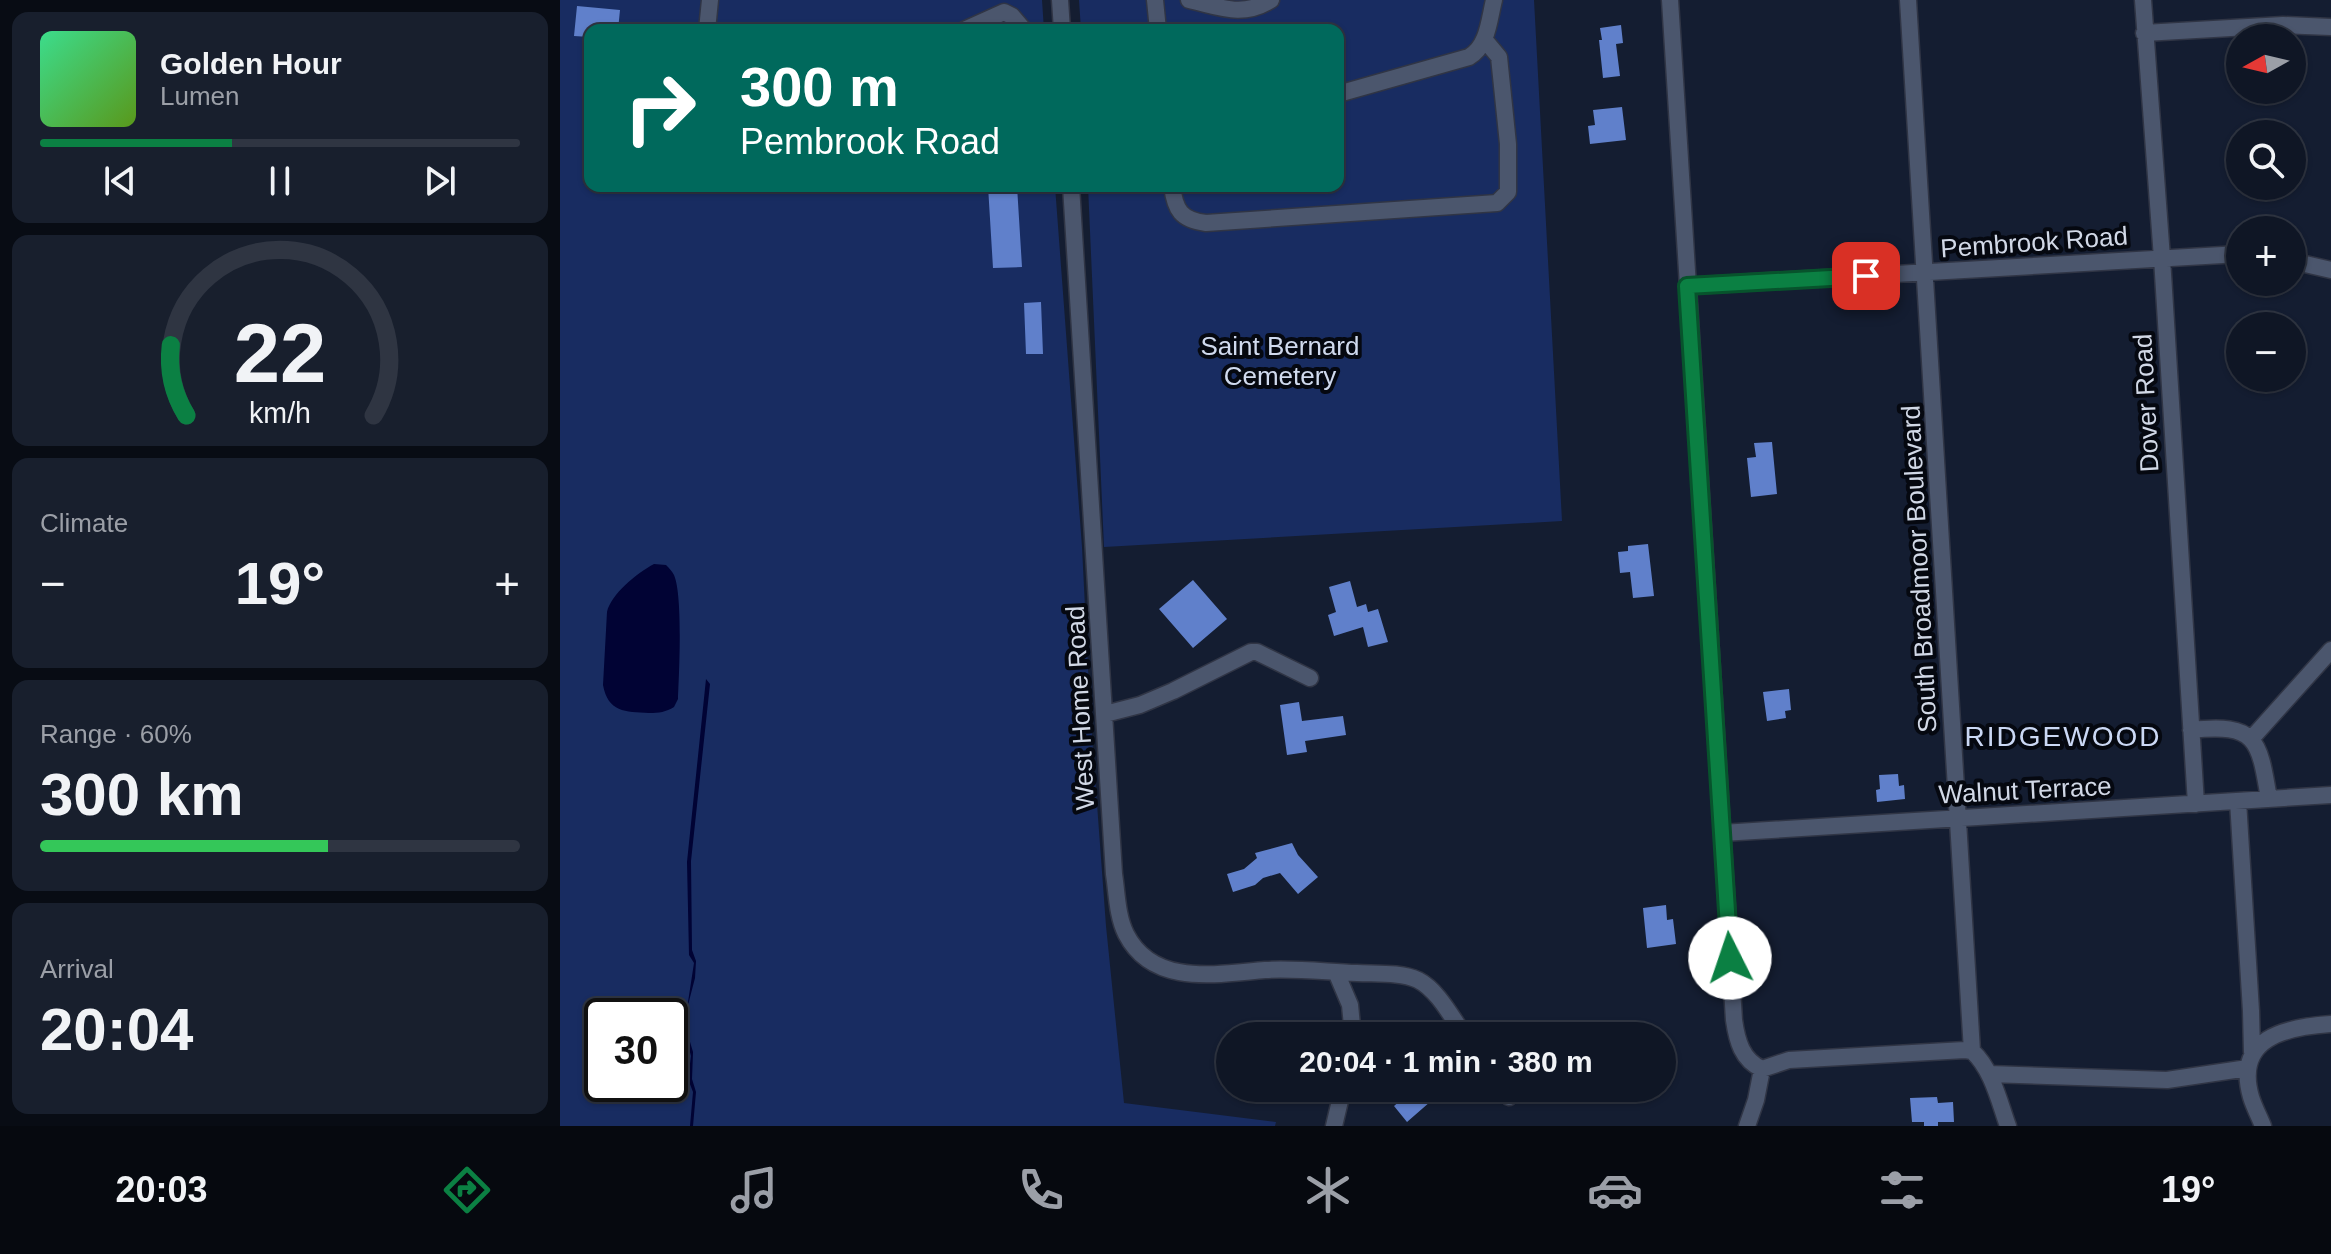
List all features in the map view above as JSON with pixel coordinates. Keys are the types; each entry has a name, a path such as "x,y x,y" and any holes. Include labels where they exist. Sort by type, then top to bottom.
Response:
{"street":[{"path":"707,24 710,0"},
{"path":"1060,0 1062,24"},
{"path":"1155,0 1157,24"},
{"path":"1189,0 1245,11 1271,0"},
{"path":"1344,92 1469,57 1478,51 1484,39 1494,0"},
{"path":"1670,0 1737,1037 1746,1058 1762,1069"},
{"name":"South Broadmoor Boulevard","path":"1908,0 1972,1051"},
{"name":"Dover Road","path":"2143,0 2196,804"},
{"path":"977,24 1004,12 1019,24"},
{"path":"2144,33 2283,25 2331,27"},
{"path":"1174,192 1178,209 1184,217 1206,223 1497,203 1508,192 1508,144 1499,57 1484,39"},
{"name":"West Home Road","path":"1071,192 1114,874 1125,932 1143,955 1158,965 1186,974 1219,975 1268,970 1415,978 1427,985 1455,1022"},
{"name":"Pembrook Road","path":"1687,286 2226,255"},
{"path":"2306,264 2331,270"},
{"path":"2252,738 2331,650"},
{"path":"1105,714 1140,705 1173,691 1251,652 1257,652 1310,678"},
{"path":"2191,730 2238,730 2252,738 2259,753 2269,799"},
{"name":"Walnut Terrace","path":"1722,833 2331,795"},
{"path":"2238,801 2251,996 2251,1096 2263,1126"},
{"path":"1336,972 1350,1005 1352,1022"},
{"path":"1989,1074 2167,1080 2250,1060 2261,1043 2289,1030 2331,1024"},
{"path":"1762,1069 1789,1060 1972,1051 1989,1074 2008,1126"},
{"path":"1747,1126 1762,1069"},
{"path":"1334,1126 1340,1102"}],"green space":[{"path":"560,0 1042,0 1044,24 584,24 584,192 1055,192 1106,926 1124,1103 1276,1122 1275,1126 560,1126"},
{"name":"Saint Bernard Cemetery","path":"1079,0 1534,0 1562,521 1104,547 1088,192 1344,192 1344,24 1081,24"}],"shaded area":[{"path":"654,564 666,565 677,585 680,636 678,699 674,707 662,712 625,711 609,701 603,685 607,612 626,585"},
{"path":"706,679 710,684 691,861 692,950 696,961 688,1005 694,963 689,955 687,862"},
{"path":"688,1035 693,1052 692,1079 696,1092 693,1126 690,1126 693,1092 688,1079 691,1056"}],"building":[{"path":"577,6 620,10 619,24 584,24 584,37 574,36"},
{"path":"1621,25 1623,43 1616,44 1620,76 1603,78 1600,28"},
{"path":"1622,107 1626,140 1590,144 1588,126 1595,125 1593,110"},
{"path":"988,192 1017,192 1022,267 993,268"},
{"path":"1041,302 1043,354 1026,354 1024,303"},
{"path":"1772,442 1777,494 1751,497 1747,458 1756,457 1754,443"},
{"path":"1648,544 1654,596 1633,598 1630,572 1620,573 1618,552 1628,551 1628,546"},
{"path":"1193,580 1227,619 1193,648 1159,609"},
{"path":"1350,581 1357,607 1366,604 1368,612 1378,609 1388,642 1368,647 1363,627 1334,636 1328,615 1336,612 1329,587"},
{"path":"1789,689 1791,710 1785,711 1786,718 1767,721 1763,692"},
{"path":"1299,702 1302,721 1343,716 1346,735 1305,741 1307,752 1287,755 1280,705"},
{"path":"1898,774 1899,786 1904,785 1905,799 1877,802 1879,775"},
{"path":"1292,843 1298,855 1318,877 1298,894 1280,873 1233,892 1227,874 1244,869 1257,858 1255,853"},
{"path":"1666,905 1667,920 1673,919 1676,944 1647,948 1643,908"},
{"path":"1937,1097 1938,1103 1953,1102 1954,1122 1924,1126 1924,1122 1912,1122 1910,1098"},
{"path":"1399,1102 1430,1102 1407,1122 1394,1106"}],"district":[{"name":"RIDGEWOOD","path":"2063,736"}],"route":[{"path":"1730,958 1687,286 1866,276"}]}
